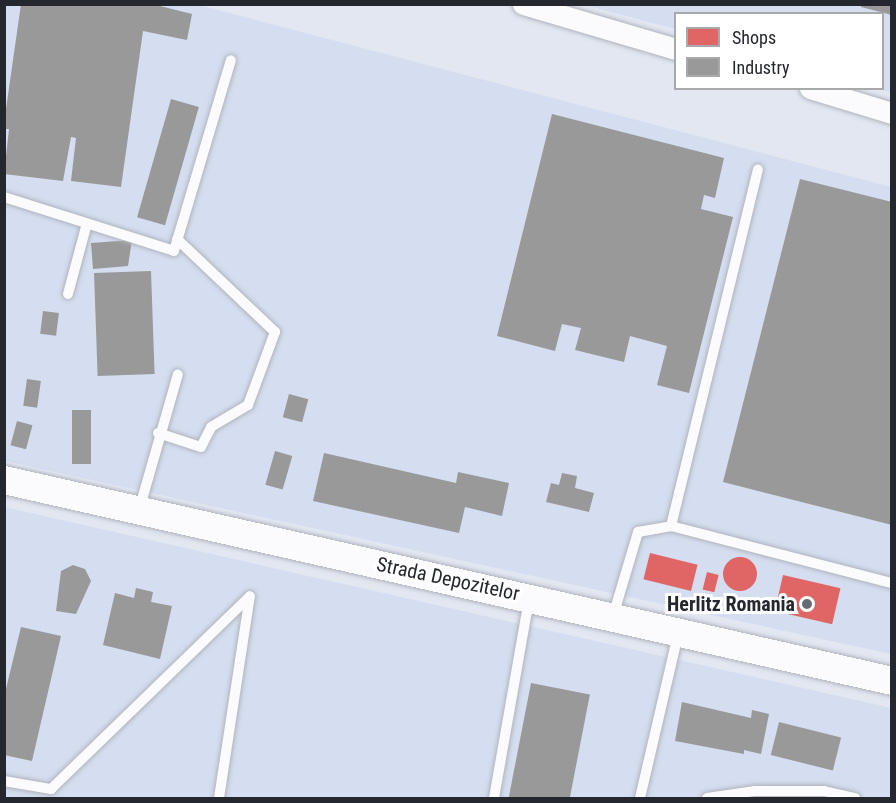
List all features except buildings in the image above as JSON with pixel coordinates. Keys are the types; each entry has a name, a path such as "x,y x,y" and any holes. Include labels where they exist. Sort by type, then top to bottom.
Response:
{"street":[{"path":"523,4 674,49"},
{"path":"816,90 891,113"},
{"name":"Strada Depozitelor","path":"4,480 613,616 891,681"}],"lane":[{"path":"4,197 174,251 231,60"},
{"path":"671,526 758,169"},
{"path":"68,294 87,223"},
{"path":"158,434 201,447 211,428 248,405 275,332 177,239"},
{"path":"138,511 158,434 178,374"},
{"path":"613,616 638,532 671,526 891,583"},
{"path":"4,781 40,793 51,789 250,596 219,798"},
{"path":"494,798 529,597"},
{"path":"640,798 678,632"},
{"path":"706,798 727,797 755,791 824,791 855,798"}],"shaded area":[{"path":"5,5 199,5 891,187 891,654 5,461"},
{"path":"585,5 891,5 891,92 884,90 884,12 674,12 674,29"},
{"path":"4,507 891,708 891,798 5,798"}],"place":[{"name":"Herlitz Romania","path":"807,604"}]}
